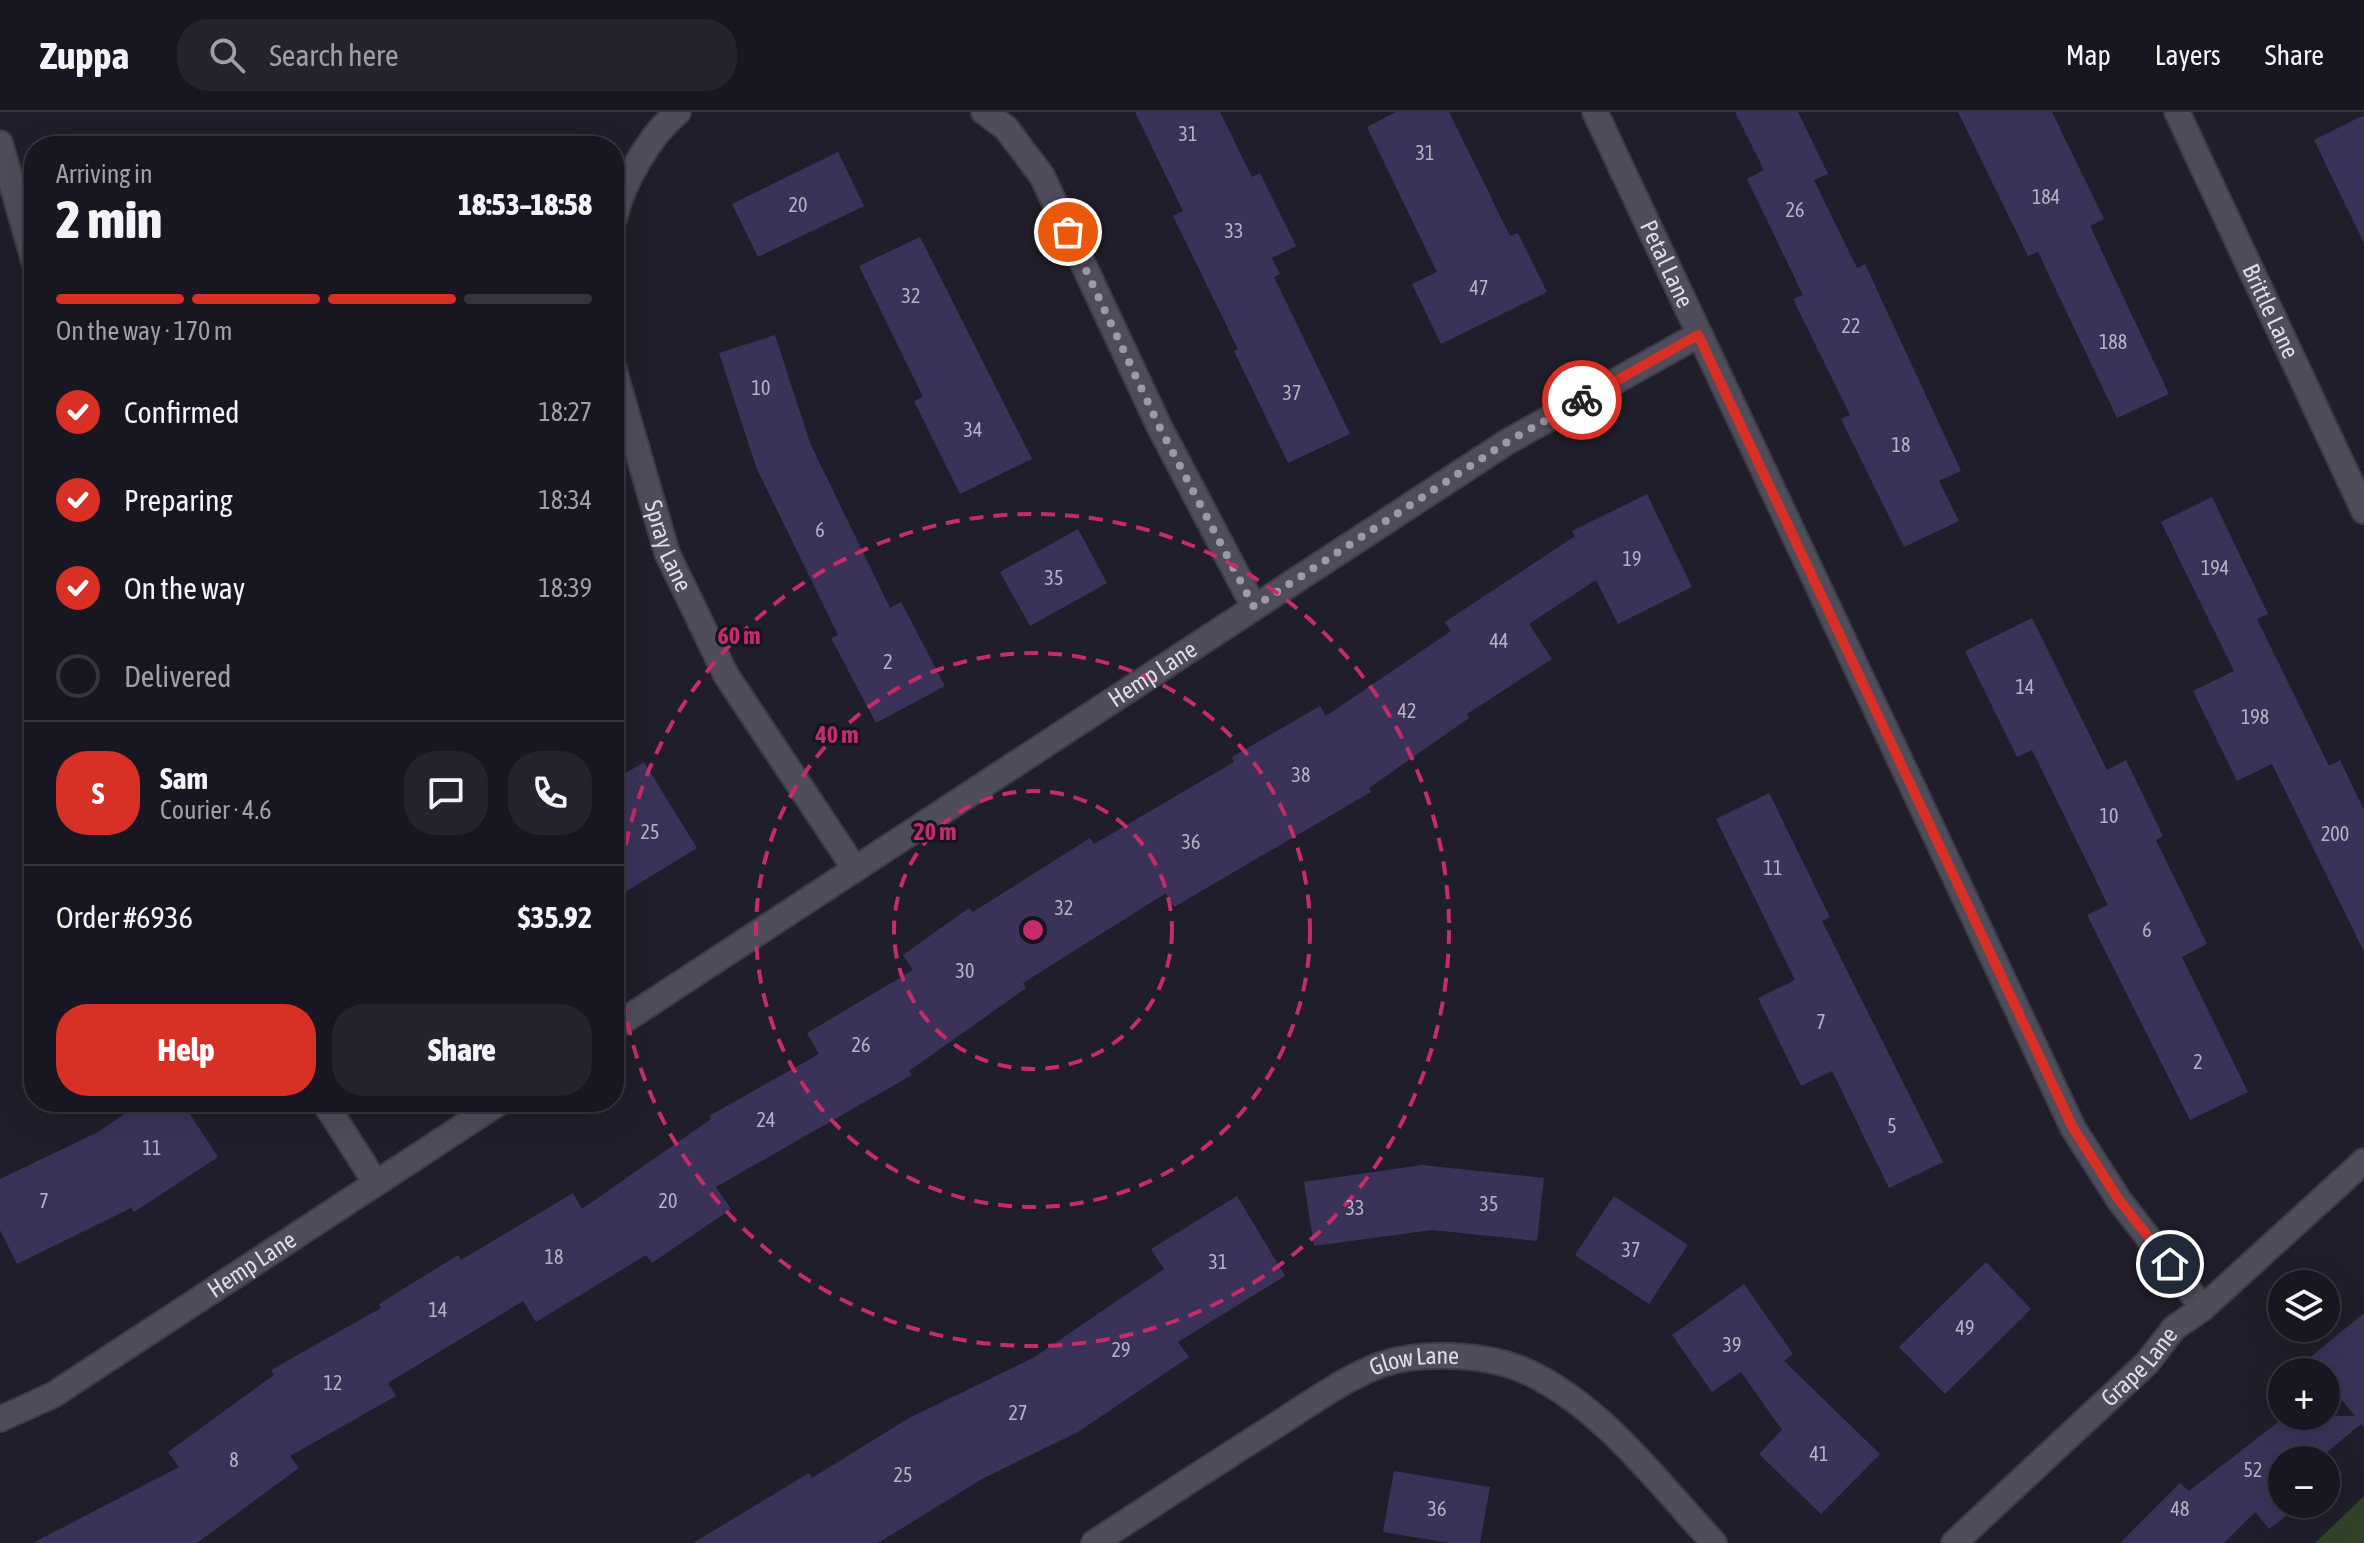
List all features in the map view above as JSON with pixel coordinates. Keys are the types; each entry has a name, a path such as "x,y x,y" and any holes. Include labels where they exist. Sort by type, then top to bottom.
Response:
{"street":[{"path":"624,197 645,152 678,112"},
{"path":"984,112 1006,128 1042,176 1160,428 1254,607"},
{"name":"Petal Lane","path":"1595,112 2073,1128 2119,1200 2203,1308"},
{"name":"Brittle Lane","path":"2177,112 2364,511"},
{"path":"0,143 24,226"},
{"name":"Hemp Lane","path":"624,1020 1507,442 1698,335"},
{"name":"Spray Lane","path":"624,405 667,553 726,675 855,869"},
{"path":"330,1112 376,1183"},
{"name":"Hemp Lane","path":"0,1419 53,1395 485,1112"},
{"name":"Grape Lane","path":"1954,1543 2147,1363 2174,1328 2203,1308 2364,1161"},
{"name":"Glow Lane","path":"1094,1543 1337,1386 1383,1364 1419,1356 1464,1356 1530,1373 1567,1395 1616,1437 1714,1543"}],"green space":[{"path":"2364,1496 2364,1543 2315,1543"}],"building":[{"path":"1135,112 1220,112 1252,177 1260,173 1296,246 1272,258 1280,274 1274,277 1350,434 1288,463 1234,351 1238,349 1173,216 1183,211"},
{"path":"1396,112 1449,112 1510,236 1518,233 1547,292 1441,344 1412,284 1437,272 1367,127"},
{"path":"1735,112 1798,112 1828,174 1814,180 1857,268 1865,264 1961,471 1939,481 1959,521 1904,547 1841,419 1850,415 1793,299 1803,295 1747,179 1764,170"},
{"path":"1958,112 2052,112 2104,219 2090,226 2169,394 2117,418 2038,252 2028,256"},
{"path":"2364,115 2364,243 2314,140"},
{"path":"838,152 864,206 758,257 732,204"},
{"path":"920,237 1032,459 960,494 914,401 923,397 859,266"},
{"path":"775,335 810,443 890,608 901,602 945,686 876,723 831,638 838,635 756,467 719,353"},
{"path":"1647,494 1692,587 1618,624 1596,580 1529,624 1552,659 1467,714 1469,718 1369,788 1371,792 1174,907 1166,893 1023,983 1026,988 909,1071 912,1075 716,1187 731,1209 652,1263 646,1255 536,1322 523,1301 388,1383 396,1396 290,1456 299,1468 197,1543 33,1543 179,1467 168,1452 274,1375 271,1370 381,1308 379,1304 458,1255 461,1260 573,1193 582,1209 711,1119 709,1116 819,1054 807,1033 913,970 903,955 969,908 973,912 1090,838 1094,844 1234,762 1232,757 1320,706 1326,716 1451,631 1445,622 1575,536 1572,531"},
{"path":"2212,497 2268,614 2257,619 2329,766 2340,760 2364,810 2364,952 2272,764 2237,781 2193,691 2234,671 2161,522"},
{"path":"1078,529 1107,583 1030,626 1000,572"},
{"path":"2032,618 2107,770 2126,760 2163,836 2156,840 2207,944 2182,957 2248,1092 2190,1120 2087,915 2108,905 2032,750 2017,757 1965,651"},
{"path":"644,762 697,848 624,893 624,774"},
{"path":"1769,793 1830,917 1822,921 1943,1162 1889,1188 1832,1071 1801,1086 1758,998 1795,980 1716,819"},
{"path":"128,1112 189,1112 218,1157 134,1212 131,1208 17,1264 0,1230 0,1179 96,1133"},
{"path":"1422,1165 1544,1178 1537,1241 1432,1230 1314,1246 1304,1182"},
{"path":"1237,1196 1285,1276 1178,1342 1189,1357 1078,1432 982,1479 878,1543 693,1543 809,1473 812,1478 909,1418 1033,1358 1164,1269 1151,1249"},
{"path":"1614,1196 1688,1245 1649,1304 1575,1255"},
{"path":"1986,1262 2031,1309 1945,1394 1899,1347"},
{"path":"1744,1284 1793,1354 1784,1361 1880,1454 1821,1514 1759,1454 1782,1430 1741,1372 1712,1392 1672,1335"},
{"path":"2364,1313 2364,1427 2361,1424 2334,1446 2268,1446 2268,1518 2284,1518 2269,1529 2255,1512 2224,1543 2120,1543 2180,1483 2189,1491 2268,1430 2340,1430 2340,1416 2355,1416 2340,1398 2340,1358 2309,1358 2329,1342 2340,1342 2340,1333"},
{"path":"1394,1471 1490,1487 1480,1543 1450,1543 1383,1532"}],"way so far":[{"path":"1068,232 1160,428 1254,607 1507,442 1582,400"}],"route":[{"path":"1582,400 1698,335 2073,1128 2119,1200 2170,1264"}]}
